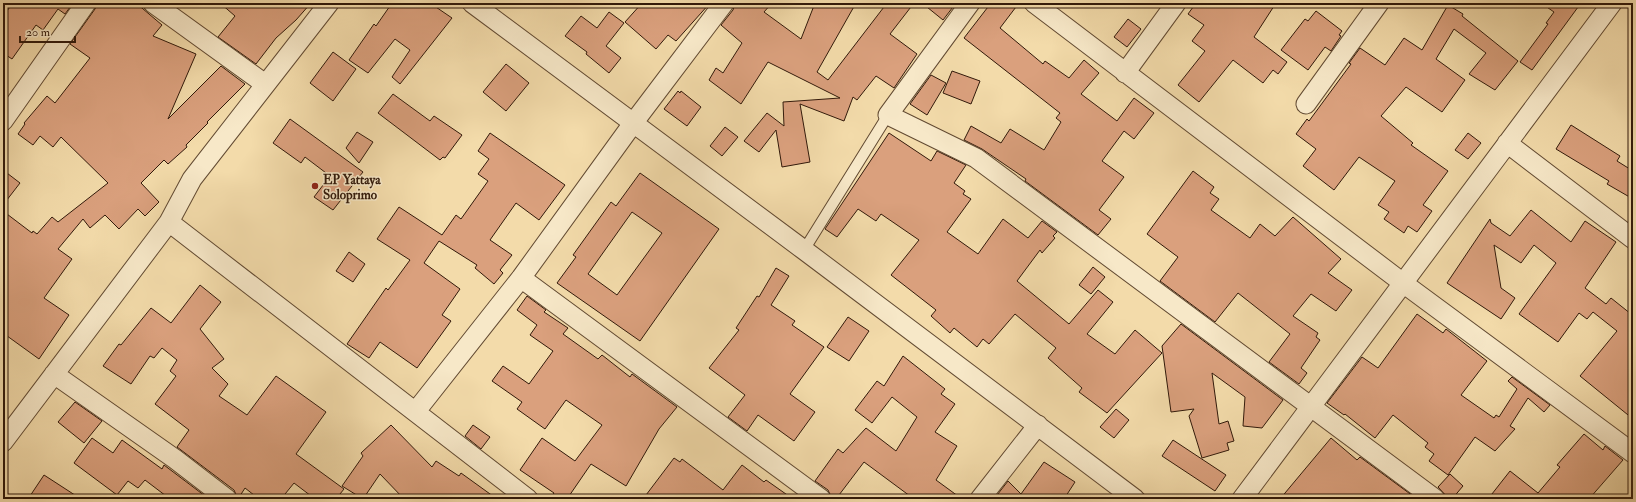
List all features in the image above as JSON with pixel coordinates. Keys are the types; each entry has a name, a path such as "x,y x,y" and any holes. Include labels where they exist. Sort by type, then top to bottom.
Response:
{"street":[{"path":"3,120 86,3"},
{"path":"153,3 265,84"},
{"path":"3,442 169,222 192,179 329,3"},
{"path":"472,3 634,122 1038,424 1135,499"},
{"path":"416,411 522,278 634,122 724,3"},
{"path":"970,3 888,115 976,158 1435,499"},
{"path":"1034,3 1403,283 1633,453"},
{"path":"1125,73 1176,3"},
{"path":"1306,104 1379,3"},
{"path":"1242,499 1612,3"},
{"path":"1507,143 1633,239"},
{"path":"169,222 416,411 522,497"},
{"path":"522,278 821,499"},
{"path":"54,374 174,459 227,499"},
{"path":"980,499 1038,424"}],"lane":[{"path":"804,250 888,115"}],"building":[{"path":"13,3 73,3 65,14 58,9 43,30 36,25 12,59 3,53 3,16"},
{"path":"97,3 136,3 162,25 153,36 196,54 168,119 221,66 245,84 207,122 208,123 186,145 187,147 168,164 164,160 141,183 159,202 145,216 138,209 119,229 105,215 90,228 83,219 58,249 72,259 44,298 69,315 39,359 3,333 3,211 32,233 33,231 37,234 52,217 58,222 108,183 61,137 53,147 40,136 33,145 18,134 25,124 24,123 47,96 55,103 90,58 70,44 95,9"},
{"path":"220,3 311,3 296,20 276,38 256,64 218,37 235,16"},
{"path":"392,3 430,3 452,18 400,84 392,77 410,50 395,39 368,73 349,60 374,24 376,26"},
{"path":"642,3 710,3 676,41 668,35 656,49 625,22"},
{"path":"735,3 772,3 764,12 801,39 815,3 856,3 817,72 828,80 887,3 914,3 890,34 917,54 894,88 876,76 857,100 853,97 844,121 800,104 810,162 782,167 776,130 759,152 744,141 767,113 784,126 783,102 840,98 768,62 741,104 709,80 716,68 723,73 742,43 721,25 733,10"},
{"path":"922,3 956,3 943,20"},
{"path":"991,3 1019,3 1000,28 1043,64 1045,61 1069,78 1084,60 1099,73 1081,94 1117,121 1134,98 1154,113 1134,139 1124,131 1102,161 1124,177 1099,210 1111,219 1098,235 1025,181 1026,179 982,149 964,140 971,126 1001,143 1010,129 1044,150 1061,122 1056,118 1060,113 964,38"},
{"path":"1196,3 1276,3 1254,37 1287,62 1278,74 1273,70 1263,83 1233,60 1199,102 1178,85 1205,51 1192,41 1204,25 1188,14"},
{"path":"1541,3 1581,3 1532,70 1520,62 1548,24 1546,23 1554,12"},
{"path":"1448,5 1463,14 1462,16 1518,61 1495,90 1469,74 1486,53 1454,29 1436,59 1465,80 1442,112 1406,87 1381,116 1413,143 1411,145 1448,171 1423,205 1432,211 1417,232 1408,226 1404,233 1384,219 1389,212 1378,205 1395,181 1359,157 1334,190 1303,166 1316,149 1296,134 1307,119 1309,121 1351,64 1349,63 1360,48 1385,65 1404,38 1422,50"},
{"path":"1316,11 1342,31 1339,35 1341,36 1331,51 1325,47 1308,70 1281,50 1305,19 1308,21"},
{"path":"609,12 624,23 606,46 621,58 609,73 586,54 587,52 565,36 581,16 597,28"},
{"path":"1128,19 1141,29 1127,47 1114,37"},
{"path":"333,52 356,69 333,101 310,83"},
{"path":"506,64 529,83 506,111 483,92"},
{"path":"952,71 980,81 971,104 943,93"},
{"path":"931,75 946,83 927,115 910,104"},
{"path":"678,91 680,93 681,91 701,107 687,126 664,109"},
{"path":"393,94 430,121 434,116 462,135 445,158 443,157 440,160 378,113"},
{"path":"290,119 363,172 333,210 314,197 330,176 305,157 301,163 273,143"},
{"path":"1571,125 1620,156 1617,161 1633,171 1633,199 1607,184 1609,181 1556,149"},
{"path":"725,127 738,137 722,156 710,146"},
{"path":"357,132 373,142 359,163 346,148"},
{"path":"490,133 565,185 539,220 516,203 490,240 512,255 500,270 503,273 494,284 475,268 477,265 439,241 424,263 460,289 442,315 451,321 417,368 380,342 369,358 347,344 386,288 388,290 410,260 377,239 399,207 442,235 456,215 461,219 488,181 478,174 489,159 478,151"},
{"path":"889,133 931,161 937,151 966,165 954,183 965,191 963,194 971,199 947,232 978,254 1003,219 1028,238 1042,221 1057,232 1053,236 1055,238 1042,253 1040,250 1017,281 1069,324 1098,290 1113,302 1087,334 1115,354 1135,330 1162,353 1107,413 1079,392 1082,388 1048,358 1056,348 1015,314 989,344 983,339 977,347 954,328 950,333 931,316 936,310 891,275 919,240 881,214 876,221 858,209 837,237 825,229"},
{"path":"1468,133 1481,143 1468,159 1455,150"},
{"path":"3,170 20,183 3,205"},
{"path":"1193,171 1214,187 1210,193 1219,199 1211,210 1250,238 1260,224 1275,236 1293,217 1341,259 1328,273 1352,290 1336,311 1311,294 1293,316 1318,333 1316,337 1320,340 1301,368 1307,373 1299,384 1269,362 1290,334 1238,293 1215,322 1160,281 1178,257 1147,234"},
{"path":"640,173 719,229 640,341 557,283 576,257 573,255 611,202 616,206","holes":["632,212 662,233 617,295 588,274"]},
{"path":"1531,210 1571,242 1585,221 1616,242 1585,288 1606,304 1611,298 1631,314 1633,311 1633,419 1580,376 1617,331 1593,312 1587,319 1579,313 1558,342 1519,314 1556,263 1534,245 1521,263 1494,245 1501,288 1515,298 1501,319 1447,283 1490,219 1491,223 1510,236"},
{"path":"349,252 365,264 353,282 336,271"},
{"path":"1093,267 1105,277 1091,294 1079,285"},
{"path":"776,268 789,276 771,305 795,321 792,325 824,347 790,394 815,412 794,441 758,415 747,431 728,417 745,395 709,368 739,330 736,328 757,296 759,297"},
{"path":"200,285 221,302 200,329 224,359 212,368 228,384 219,396 247,415 276,376 326,412 296,454 344,489 336,499 315,499 294,483 281,499 259,499 245,488 238,499 234,490 177,447 189,430 155,404 176,376 170,371 177,360 162,348 154,358 150,356 131,384 103,366 119,344 121,345 151,308 171,323"},
{"path":"527,296 546,310 544,312 568,328 563,334 598,359 602,355 630,377 632,374 677,407 659,429 626,486 591,464 567,499 550,499 554,493 520,470 542,438 575,461 602,425 566,400 545,429 517,409 522,402 492,381 503,366 529,384 553,351 530,335 537,325 517,310"},
{"path":"1417,314 1443,333 1446,329 1487,361 1461,395 1494,418 1496,415 1499,417 1517,389 1508,381 1512,377 1550,405 1544,412 1528,398 1510,426 1515,429 1495,451 1475,437 1448,475 1429,461 1434,454 1425,447 1428,443 1393,415 1375,438 1345,414 1344,415 1327,403 1362,357 1378,368"},
{"path":"848,317 869,331 849,361 827,347"},
{"path":"1181,324 1283,400 1262,428 1243,426 1245,397 1212,373 1219,424 1228,421 1234,441 1227,443 1229,450 1202,458 1189,416 1194,409 1171,412 1162,346"},
{"path":"903,356 945,389 941,394 955,404 935,432 957,446 936,480 962,499 914,499 864,462 836,499 832,499 828,490 815,481 838,449 843,453 866,428 896,451 917,417 892,397 872,423 855,410 877,381 884,386"},
{"path":"75,402 102,421 84,443 58,422"},
{"path":"1116,409 1129,420 1114,438 1100,427"},
{"path":"391,425 432,467 436,461 459,476 461,473 497,499 404,499 380,474 363,499 342,486 363,456 361,453"},
{"path":"473,425 490,437 481,449 465,436"},
{"path":"1584,434 1603,450 1605,446 1623,460 1589,499 1488,499 1510,471 1538,493 1560,467 1557,465"},
{"path":"92,438 113,453 122,440 162,469 164,465 209,499 170,499 145,480 138,488 128,481 117,495 74,463"},
{"path":"1331,438 1357,460 1360,457 1417,499 1280,499"},
{"path":"1173,440 1226,475 1215,491 1162,456"},
{"path":"674,458 680,462 682,459 723,490 742,465 764,482 766,480 793,499 643,499"},
{"path":"1044,462 1075,482 1064,499 994,499 1008,481 1021,494"},
{"path":"1450,474 1463,486 1452,499 1449,499 1438,487"},
{"path":"44,475 81,499 28,499"}],"place":[{"name":"EP Yattaya Soloprimo","path":"315,186"}]}
